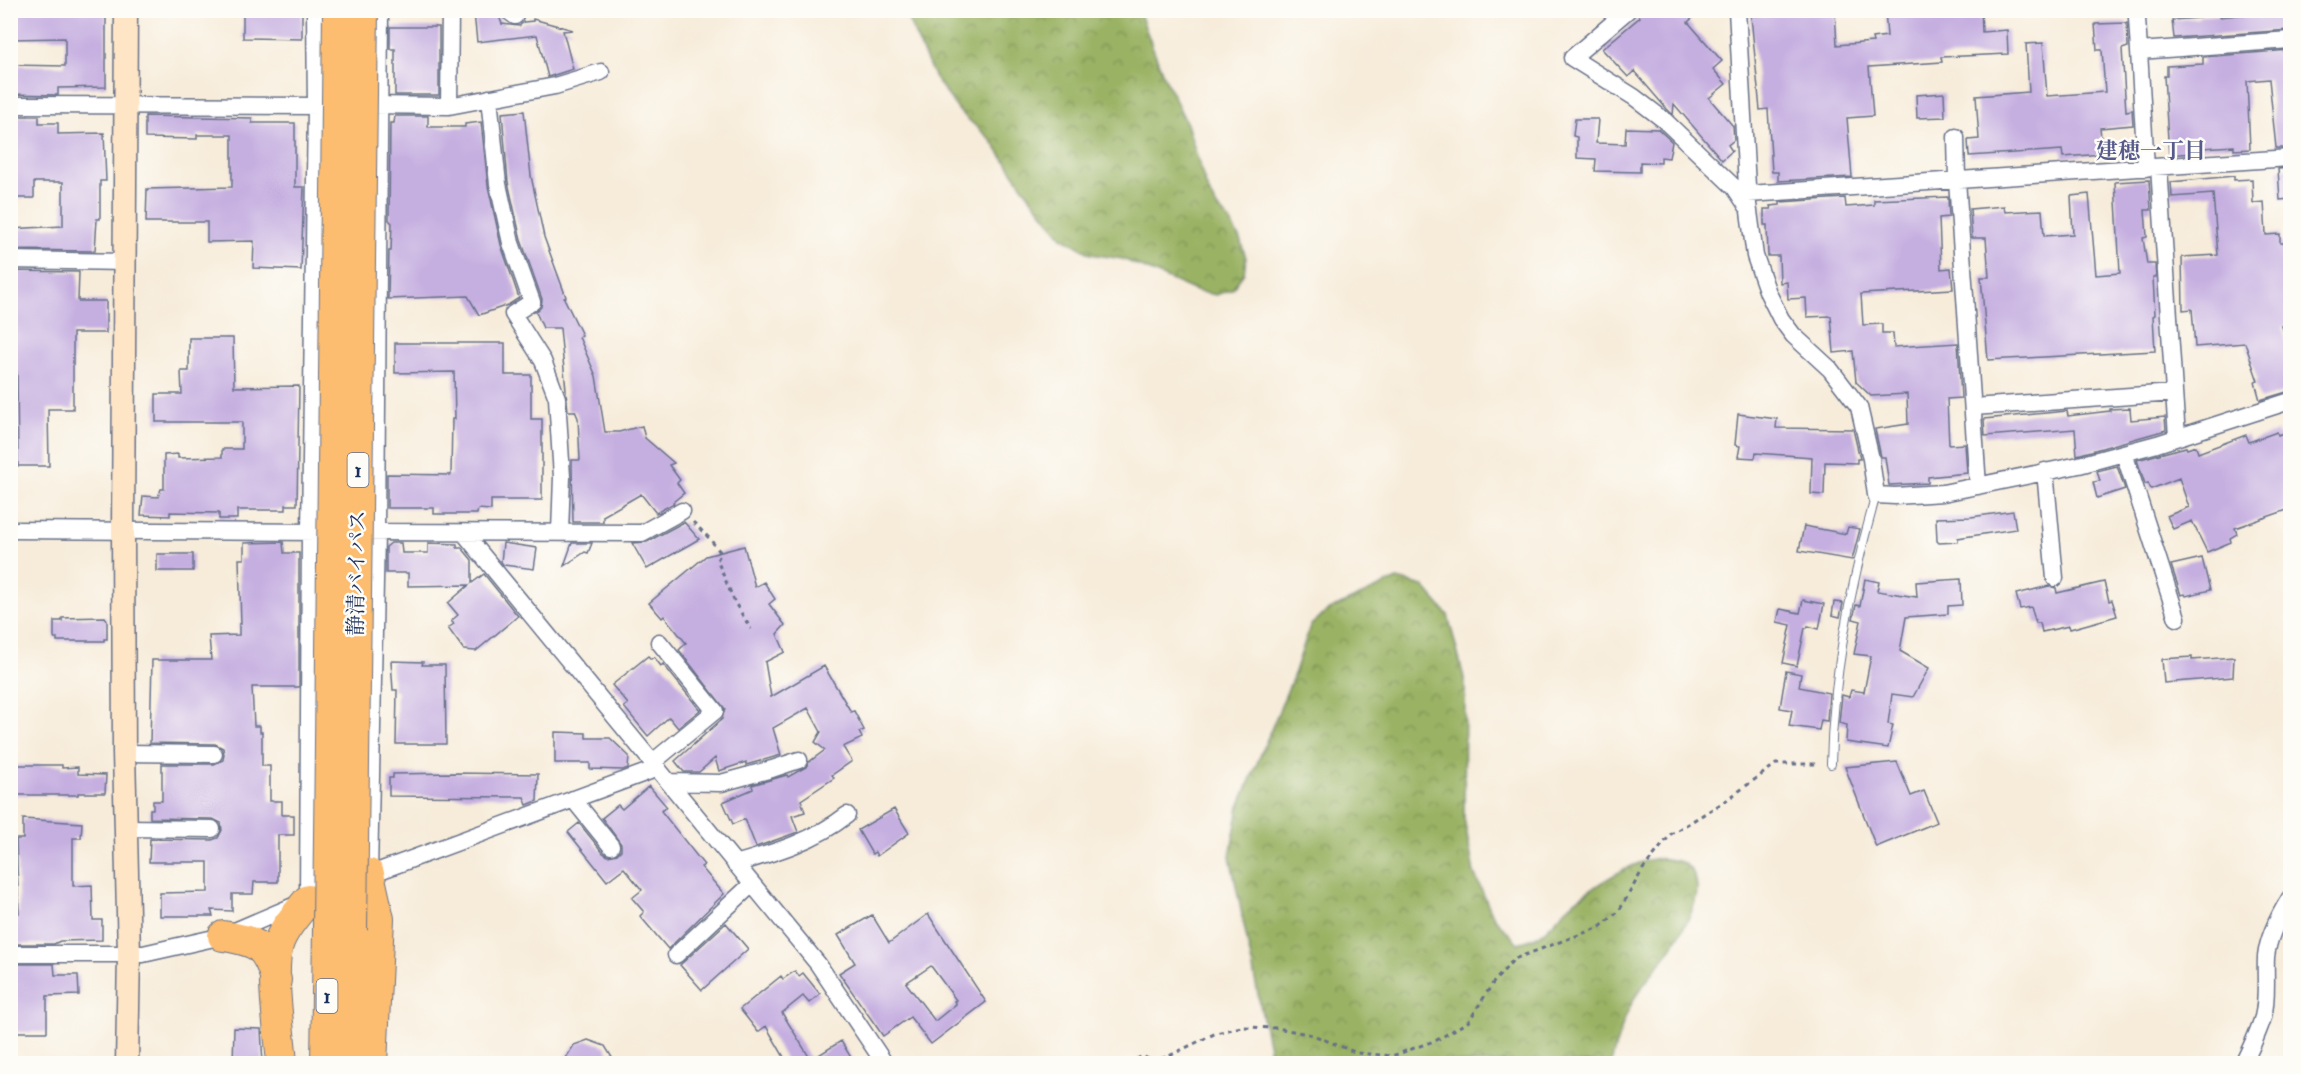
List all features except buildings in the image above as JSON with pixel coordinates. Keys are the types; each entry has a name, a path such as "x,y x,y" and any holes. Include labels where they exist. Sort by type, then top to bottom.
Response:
{"highway":[{"name":"静清バイパス","path":"338,10 340,928 350,1064"},
{"name":"静清バイパス","path":"326,1064 340,928 363,10"},
{"path":"369,874 378,920 372,1064"},
{"path":"282,1064 276,980 278,945 290,923 308,900"},
{"path":"223,936 240,939 264,950 271,960 276,980"}],"street":[{"path":"126,10 123,531 125,828 129,954 127,1064"},
{"path":"308,900 315,10"},
{"path":"369,874 376,532 380,10"},
{"path":"448,106 450,10"},
{"path":"1628,10 1572,58 1634,97 1664,120 1736,188 1745,200 1749,214"},
{"path":"1737,10 1749,214 1755,256 1768,293 1781,319 1793,335 1830,369 1859,407 1871,459 1876,495 1919,496 2045,471 2124,453 2290,401"},
{"path":"2137,18 2177,437"},
{"path":"2139,51 2290,40"},
{"path":"10,105 448,106 555,86 601,72"},
{"path":"489,99 498,184 511,243 532,302 513,314 543,361 557,398 562,477 560,532"},
{"path":"1956,137 1978,486"},
{"path":"1748,194 2290,158"},
{"path":"10,260 125,262"},
{"path":"1973,407 2174,393"},
{"path":"2124,453 2177,618"},
{"path":"2045,471 2055,578"},
{"path":"10,530 642,533 682,511"},
{"path":"464,533 818,964 885,1064"},
{"path":"10,954 129,954 161,951 223,936 369,874 573,800 655,765 715,711 659,642"},
{"path":"124,753 214,754"},
{"path":"669,782 720,783 772,770 799,760"},
{"path":"573,800 611,846"},
{"path":"735,864 814,838 847,815"},
{"path":"125,828 212,829"},
{"path":"676,955 752,884"},
{"path":"2243,1064 2264,1015 2266,957 2270,940 2290,898"}],"lane":[{"path":"1831,764 1840,654 1855,568 1876,495"}],"path":[{"path":"682,511 721,553 717,560 735,603 751,629"},
{"path":"1129,1064 1142,1056 1153,1061 1215,1033 1241,1027 1277,1028 1313,1035 1356,1053 1392,1056 1437,1040 1469,1021 1493,983 1514,959 1600,927 1619,911 1643,869 1671,834 1724,802 1776,764 1831,764"},
{"path":"1025,1064 1041,1059 1069,1064 1090,1060 1100,1064"}],"green space":[{"path":"904,11 1139,11 1162,72 1187,124 1205,183 1215,205 1229,220 1240,239 1246,258 1244,273 1232,289 1216,295 1196,291 1123,259 1091,254 1062,237 1027,193 991,140 959,111 934,76"},
{"path":"1397,579 1423,586 1448,615 1465,682 1464,818 1474,873 1494,918 1518,943 1540,935 1586,893 1627,868 1642,862 1654,859 1679,861 1695,876 1697,892 1692,911 1669,951 1634,999 1623,1022 1611,1063 1272,1063 1230,856 1239,807 1295,672 1310,626 1327,611"}],"district":[{"name":"建穂一丁目","path":"2151,151"}]}
